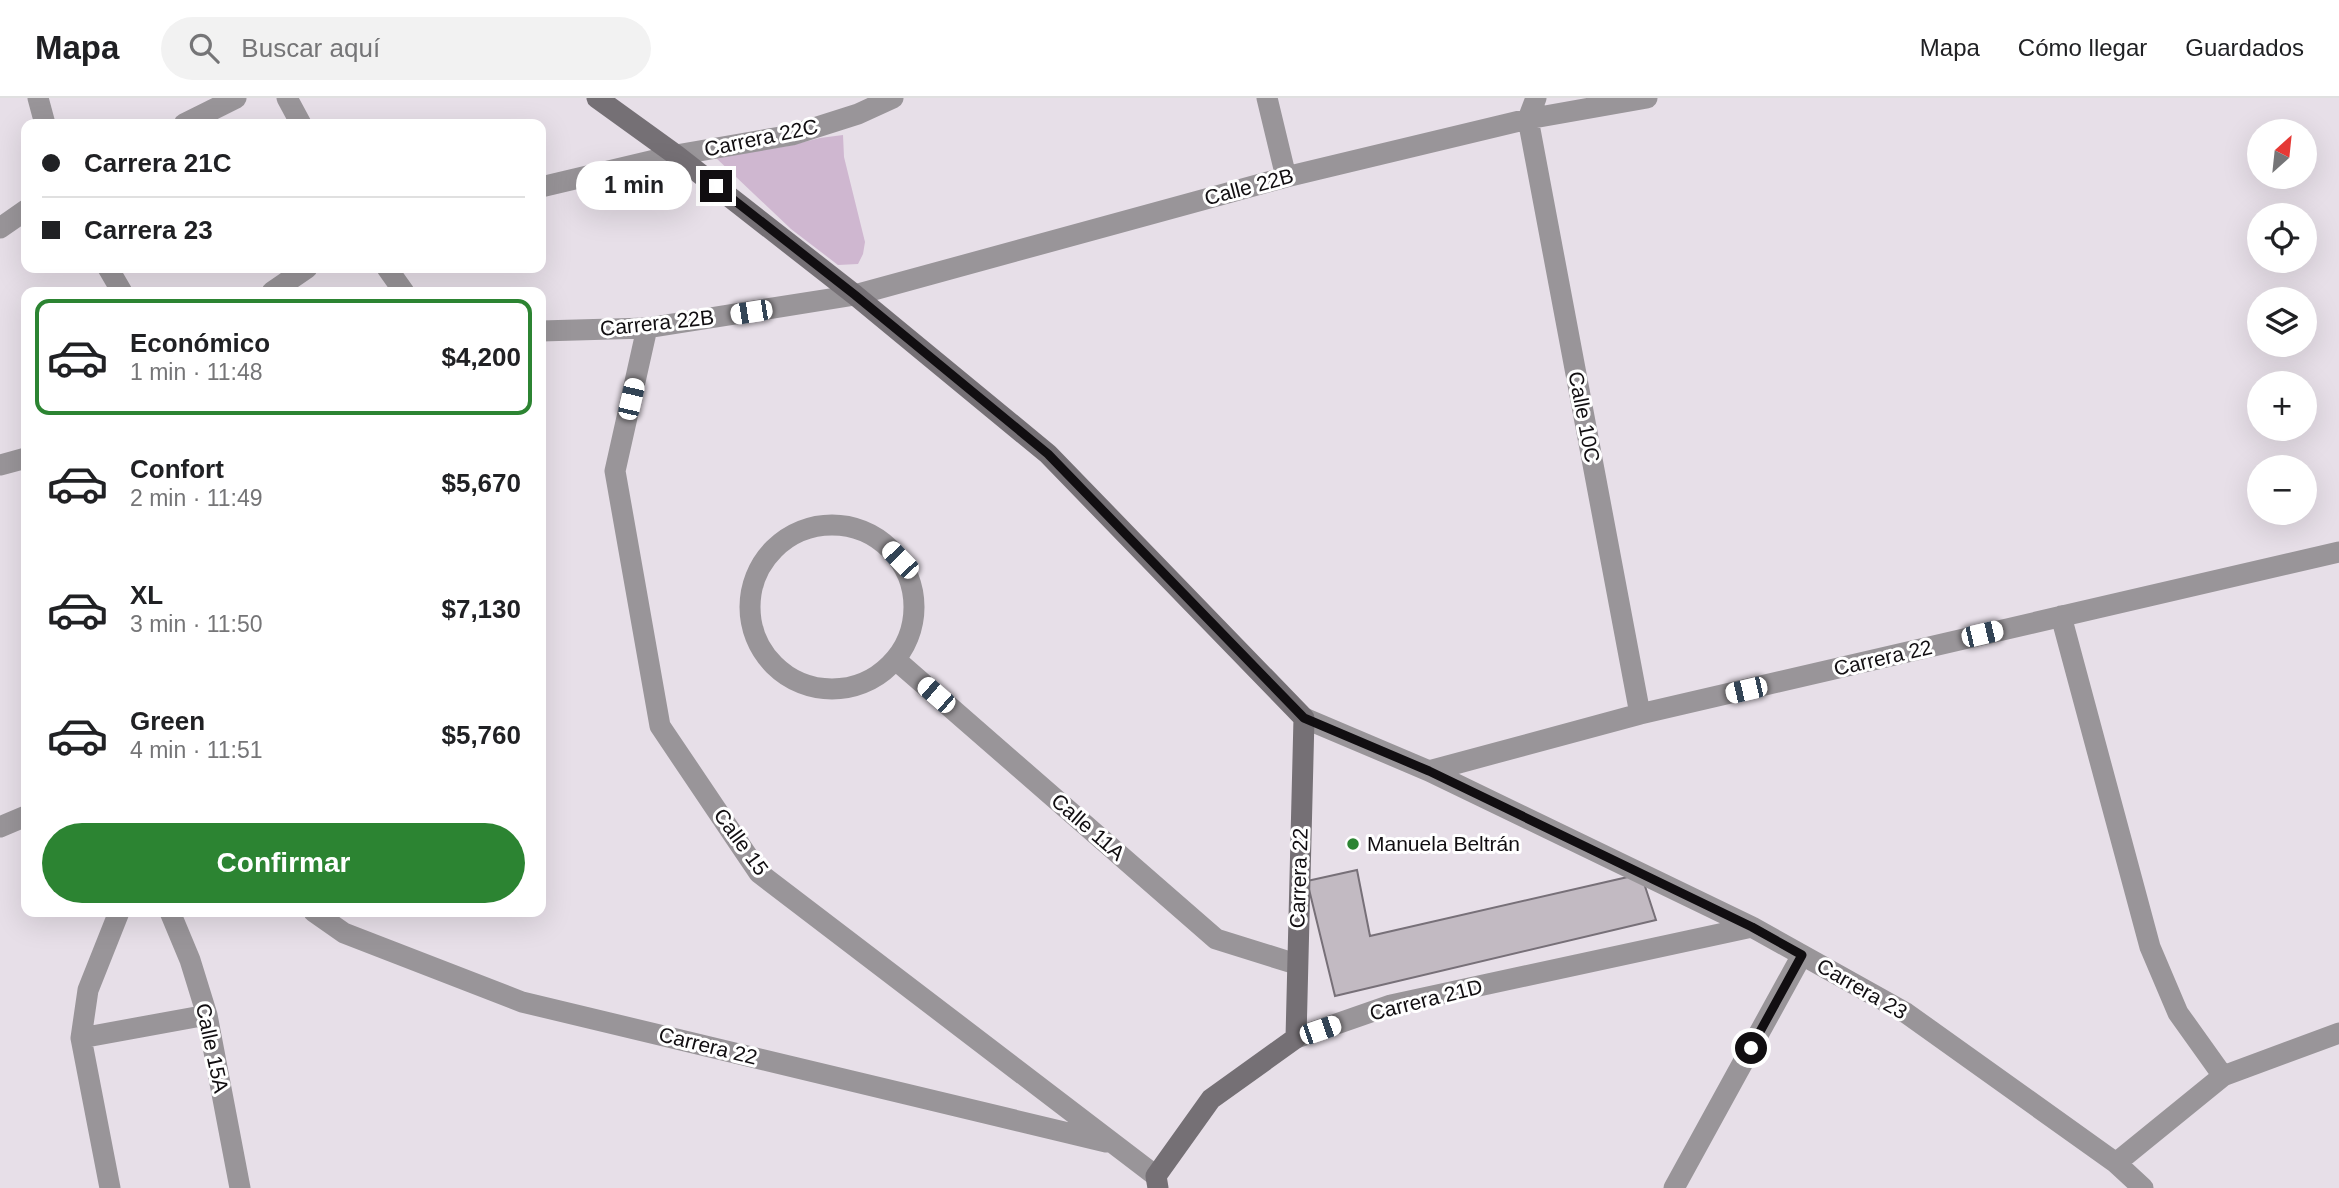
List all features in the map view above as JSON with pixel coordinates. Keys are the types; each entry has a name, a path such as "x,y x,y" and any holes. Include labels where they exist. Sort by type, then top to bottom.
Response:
{"street":[{"path":"38,98 44,119"},
{"path":"194,119 236,98"},
{"path":"287,98 298,119"},
{"name":"Carrera 23","path":"597,98 676,155 855,295 1048,454 1304,718 1429,771 1752,927 1906,1013 2116,1163 2143,1188"},
{"path":"854,106 893,98"},
{"path":"1267,98 1286,177"},
{"path":"1528,119 1536,98"},
{"name":"Calle 22B","path":"855,295 1286,177 1528,119 1647,98"},
{"name":"Carrera 22C","path":"546,186 676,155 792,135 854,106"},
{"name":"Calle 10C","path":"1528,119 1640,714"},
{"path":"0,228 21,213"},
{"path":"279,287 300,273"},
{"name":"Carrera 22B","path":"546,331 647,328 855,295"},
{"name":"Calle 15","path":"647,328 615,471 660,726 759,873 1115,1144 1157,1182"},
{"path":"0,465 21,459"},
{"path":"824,525 846,526 867,533 885,544 900,560 910,579 915,600 914,622 908,642 896,660 881,675 861,685 840,690 818,689 798,682 780,671 765,655 755,636 750,615 751,593 757,572 769,554 785,540 803,530 824,525"},
{"name":"Carrera 22","path":"1429,771 1640,714 2339,552"},
{"path":"2061,616 2150,947 2178,1013 2223,1076"},
{"name":"Calle 11A","path":"896,660 1216,939 1296,964"},
{"name":"Carrera 22","path":"1296,1038 1304,718"},
{"path":"0,827 21,818"},
{"path":"110,1188 81,1038 88,990 117,917"},
{"name":"Calle 15A","path":"172,917 190,960 207,1015 240,1188"},
{"name":"Carrera 22","path":"321,917 344,933 522,1002 1115,1144"},
{"name":"Carrera 21D","path":"1157,1182 1211,1099 1296,1038 1391,1005 1752,927"},
{"path":"1674,1188 1802,955"},
{"path":"81,1038 207,1015"},
{"path":"2116,1163 2223,1076 2339,1033"}],"shaded area":[{"path":"843,135 844,157 865,242 858,264 838,265 791,229 715,157"}],"building":[{"name":"Manuela Beltrán","path":"1357,870 1370,936 1641,874 1656,920 1335,996 1307,881"}],"place":[{"name":"Manuela Beltrán","path":"1353,844"}],"route":[{"path":"716,186 855,295 1048,454 1304,718 1429,771 1752,927 1802,955 1751,1048"}]}
